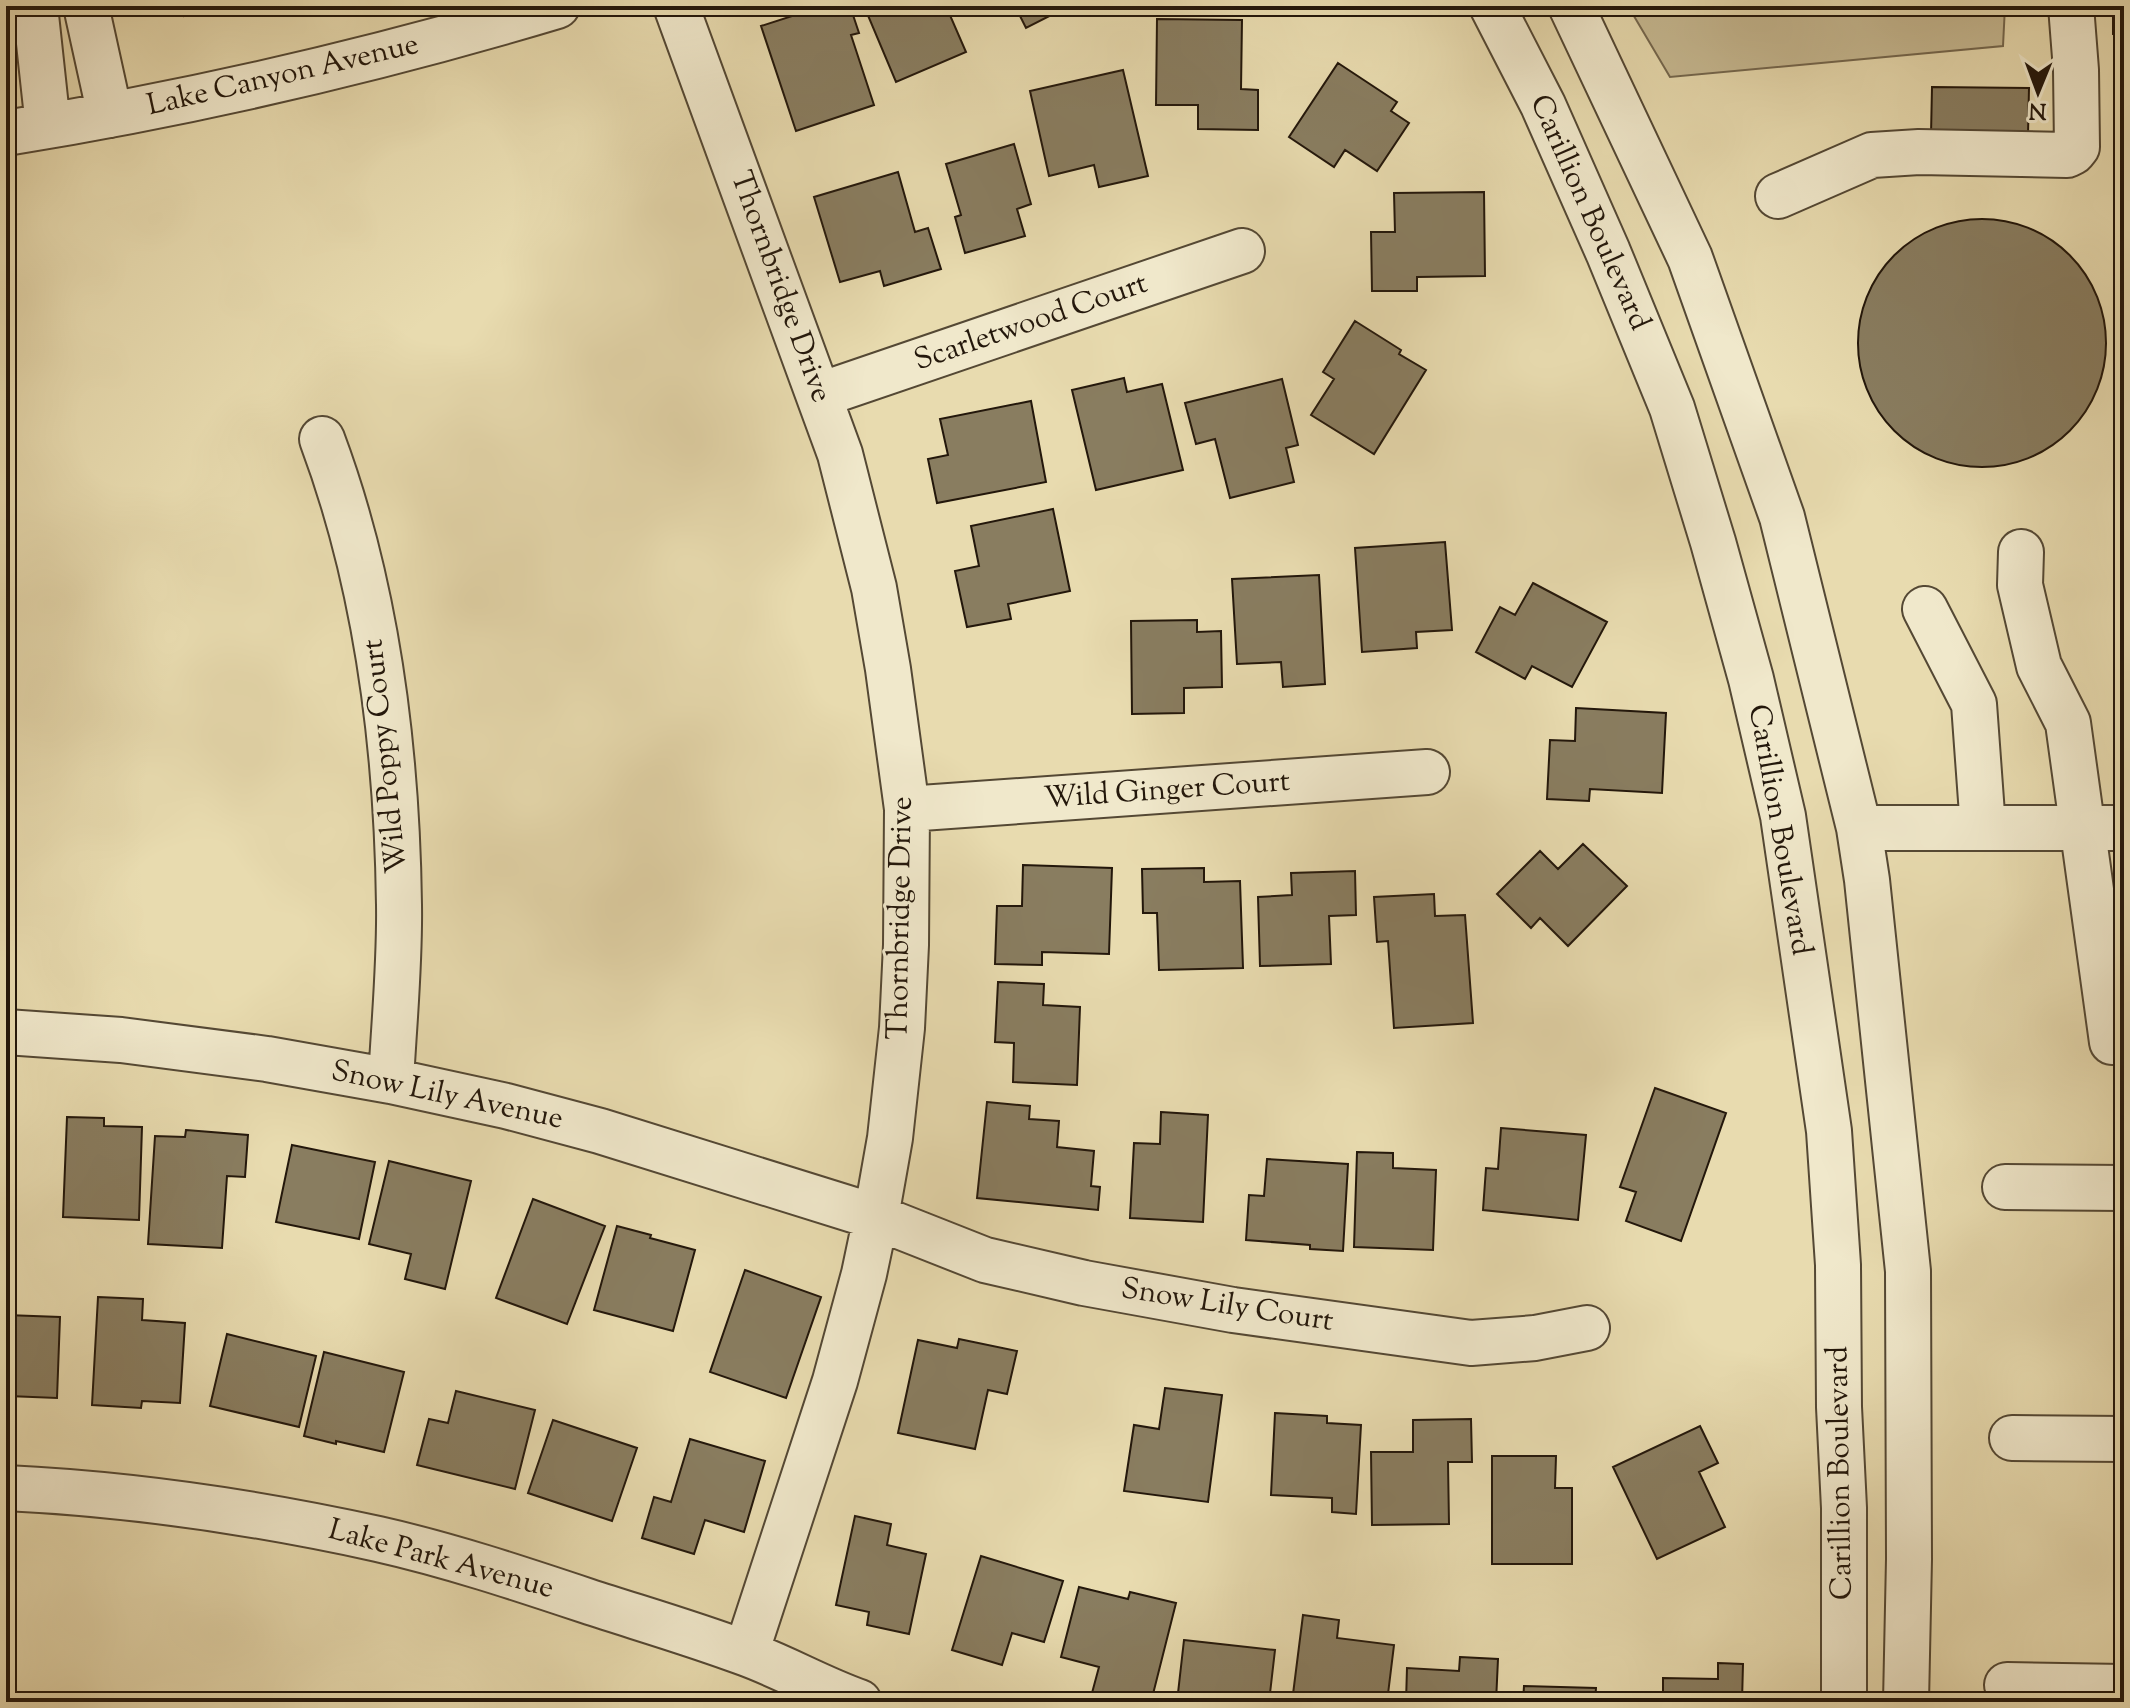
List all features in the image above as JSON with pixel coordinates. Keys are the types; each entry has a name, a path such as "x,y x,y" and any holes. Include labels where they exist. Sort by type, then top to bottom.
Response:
{"street":[{"path":"35,6 48,126"},
{"path":"86,6 110,115"},
{"name":"Lake Canyon Avenue","path":"6,133 225,92 374,57 557,6"},
{"name":"Thornbridge Drive","path":"676,6 840,454 874,588 907,809 902,1028 890,1138 876,1217 835,1381 746,1653"},
{"name":"Carillion Boulevard","path":"1492,6 1543,105 1672,408 1751,679 1783,816 1829,1131 1838,1265 1839,1407 1844,1508 1844,1702"},
{"path":"1571,6 1690,258 1782,517 1859,828 1908,1271 1906,1702"},
{"path":"1778,196 1872,155 1919,152 2067,155 2073,152 2077,147 2076,70 2071,6"},
{"name":"Scarletwood Court","path":"820,395 1242,251"},
{"name":"Wild Poppy Court","path":"322,439 340,485 356,542 386,705 396,820 399,907 391,1081"},
{"path":"2021,552 2020,585 2039,666 2068,723 2104,828 2112,1042"},
{"path":"1925,609 1974,704 1983,828"},
{"name":"Wild Ginger Court","path":"907,809 1427,772"},
{"path":"1859,828 2104,828"},
{"name":"Snow Lily Avenue","path":"6,1032 121,1040 267,1059 391,1081 506,1106 600,1131 876,1217"},
{"path":"2005,1187 2124,1188"},
{"name":"Snow Lily Court","path":"876,1217 985,1260 1084,1283 1233,1310 1471,1343 1535,1338 1587,1328"},
{"path":"2012,1438 2124,1439"},
{"name":"Lake Park Avenue","path":"6,1488 61,1490 168,1501 274,1518 380,1540 484,1567 746,1653 859,1702"},
{"path":"2007,1685 2124,1687"}],"shaded area":[{"path":"1628,6 2005,6 2003,46 1670,77"}],"building":[{"path":"181,6 230,6 184,16"},
{"path":"823,6 850,6 859,33 851,35 874,105 796,131 761,26"},
{"path":"864,6 946,6 966,52 896,82"},
{"path":"1015,6 1069,6 1026,28"},
{"path":"2113,6 2124,6 2124,33 2113,34"},
{"path":"1157,19 1242,20 1241,89 1258,90 1258,130 1198,129 1198,105 1156,105"},
{"path":"1338,63 1397,102 1391,111 1409,123 1377,171 1345,150 1334,167 1289,137"},
{"path":"1123,70 1148,176 1099,187 1094,165 1049,176 1030,91"},
{"path":"1932,87 2029,88 2028,135 1931,135"},
{"path":"1014,144 1031,204 1017,209 1025,236 965,253 955,217 961,215 946,164"},
{"path":"898,172 915,232 928,228 941,269 884,286 880,271 840,282 814,197"},
{"path":"1484,192 1485,276 1417,277 1417,291 1372,291 1371,232 1395,232 1394,193"},
{"path":"1982,219 2006,221 2029,228 2070,255 2097,296 2104,319 2104,367 2097,390 2070,431 2029,458 2006,465 1982,467 1958,465 1935,458 1894,431 1867,390 1860,367 1858,343 1860,319 1867,296 1894,255 1935,228 1958,221"},
{"path":"1355,321 1426,370 1374,454 1311,415 1334,379 1323,372"},
{"path":"1124,378 1127,392 1162,384 1183,470 1096,490 1072,390"},
{"path":"1282,379 1298,445 1286,448 1294,482 1230,498 1215,439 1196,444 1185,403"},
{"path":"1031,401 1046,482 937,503 928,459 948,455 940,419"},
{"path":"1053,509 1070,591 1008,604 1011,619 967,627 955,571 979,566 971,526"},
{"path":"1445,542 1452,630 1416,632 1417,648 1362,652 1355,548"},
{"path":"1319,575 1325,684 1283,687 1281,662 1237,664 1232,579"},
{"path":"1533,583 1607,622 1572,687 1532,666 1525,679 1476,652 1500,607 1515,615"},
{"path":"1197,620 1197,632 1221,631 1222,687 1184,688 1184,713 1132,714 1131,621"},
{"path":"1576,708 1666,713 1662,793 1590,789 1589,801 1547,799 1550,740 1575,741"},
{"path":"1583,844 1627,886 1568,946 1540,918 1531,928 1497,894 1540,851 1558,869"},
{"path":"1023,865 1112,868 1109,954 1042,952 1042,965 995,964 997,906 1022,906"},
{"path":"1204,868 1204,882 1240,881 1243,968 1159,970 1157,913 1143,913 1142,869"},
{"path":"1355,871 1356,915 1329,916 1331,964 1260,966 1258,897 1292,895 1291,873"},
{"path":"1434,894 1435,916 1465,915 1473,1023 1394,1028 1388,941 1377,942 1374,897"},
{"path":"998,982 1044,984 1043,1005 1080,1007 1077,1085 1013,1082 1014,1043 995,1042"},
{"path":"1655,1088 1726,1113 1681,1241 1626,1221 1636,1192 1620,1187"},
{"path":"987,1102 1030,1106 1029,1119 1059,1121 1057,1147 1094,1151 1091,1186 1100,1187 1098,1210 977,1198"},
{"path":"1161,1112 1208,1115 1203,1222 1130,1218 1134,1143 1160,1144"},
{"path":"67,1117 104,1118 104,1126 142,1127 139,1220 63,1217"},
{"path":"6,1119 14,1120 11,1198 6,1198"},
{"path":"1501,1128 1586,1135 1578,1220 1483,1210 1486,1168 1498,1169"},
{"path":"186,1130 248,1135 245,1177 227,1176 222,1248 148,1244 155,1136 185,1137"},
{"path":"292,1145 375,1162 359,1239 276,1222"},
{"path":"1357,1152 1393,1153 1393,1168 1436,1170 1433,1250 1354,1247"},
{"path":"1267,1159 1348,1164 1343,1251 1246,1240 1249,1195 1264,1196"},
{"path":"389,1161 471,1181 445,1289 405,1279 411,1254 369,1244"},
{"path":"533,1199 605,1226 567,1324 496,1298"},
{"path":"617,1226 695,1250 673,1331 594,1310"},
{"path":"745,1270 821,1297 786,1398 710,1372"},
{"path":"98,1297 143,1299 142,1320 185,1323 180,1403 142,1401 141,1408 92,1405"},
{"path":"6,1315 60,1317 57,1398 8,1396"},
{"path":"227,1334 316,1356 299,1427 210,1406"},
{"path":"959,1339 1017,1351 1007,1394 988,1390 975,1449 898,1433 918,1340 957,1348"},
{"path":"324,1352 404,1372 384,1452 304,1436"},
{"path":"1165,1388 1222,1395 1208,1502 1124,1491 1134,1425 1159,1429"},
{"path":"456,1391 535,1410 515,1489 417,1465 429,1419 448,1423"},
{"path":"1275,1413 1327,1416 1327,1423 1361,1425 1356,1514 1332,1512 1332,1498 1271,1495"},
{"path":"1471,1419 1472,1462 1448,1462 1449,1524 1372,1525 1371,1452 1413,1452 1413,1420"},
{"path":"553,1420 637,1448 612,1521 528,1493"},
{"path":"1700,1426 1718,1463 1699,1472 1725,1527 1657,1559 1613,1467"},
{"path":"690,1439 765,1461 744,1532 705,1520 694,1554 642,1538 654,1497 671,1502"},
{"path":"1492,1456 1556,1456 1555,1488 1572,1488 1572,1564 1492,1564"},
{"path":"855,1516 891,1524 887,1545 926,1554 909,1634 867,1625 869,1612 836,1605"},
{"path":"981,1556 1063,1581 1044,1642 1012,1633 1002,1665 952,1650"},
{"path":"1079,1587 1128,1599 1130,1592 1176,1603 1151,1702 1128,1702 1092,1693 1099,1667 1061,1657"},
{"path":"1303,1615 1339,1620 1337,1638 1394,1645 1387,1702 1292,1702"},
{"path":"1184,1640 1275,1650 1269,1702 1177,1702"},
{"path":"1460,1657 1498,1659 1496,1702 1406,1702 1407,1668 1459,1671"},
{"path":"1718,1663 1743,1664 1742,1702 1663,1702 1663,1678 1718,1679"},
{"path":"1524,1686 1596,1688 1595,1702 1523,1702"}]}
